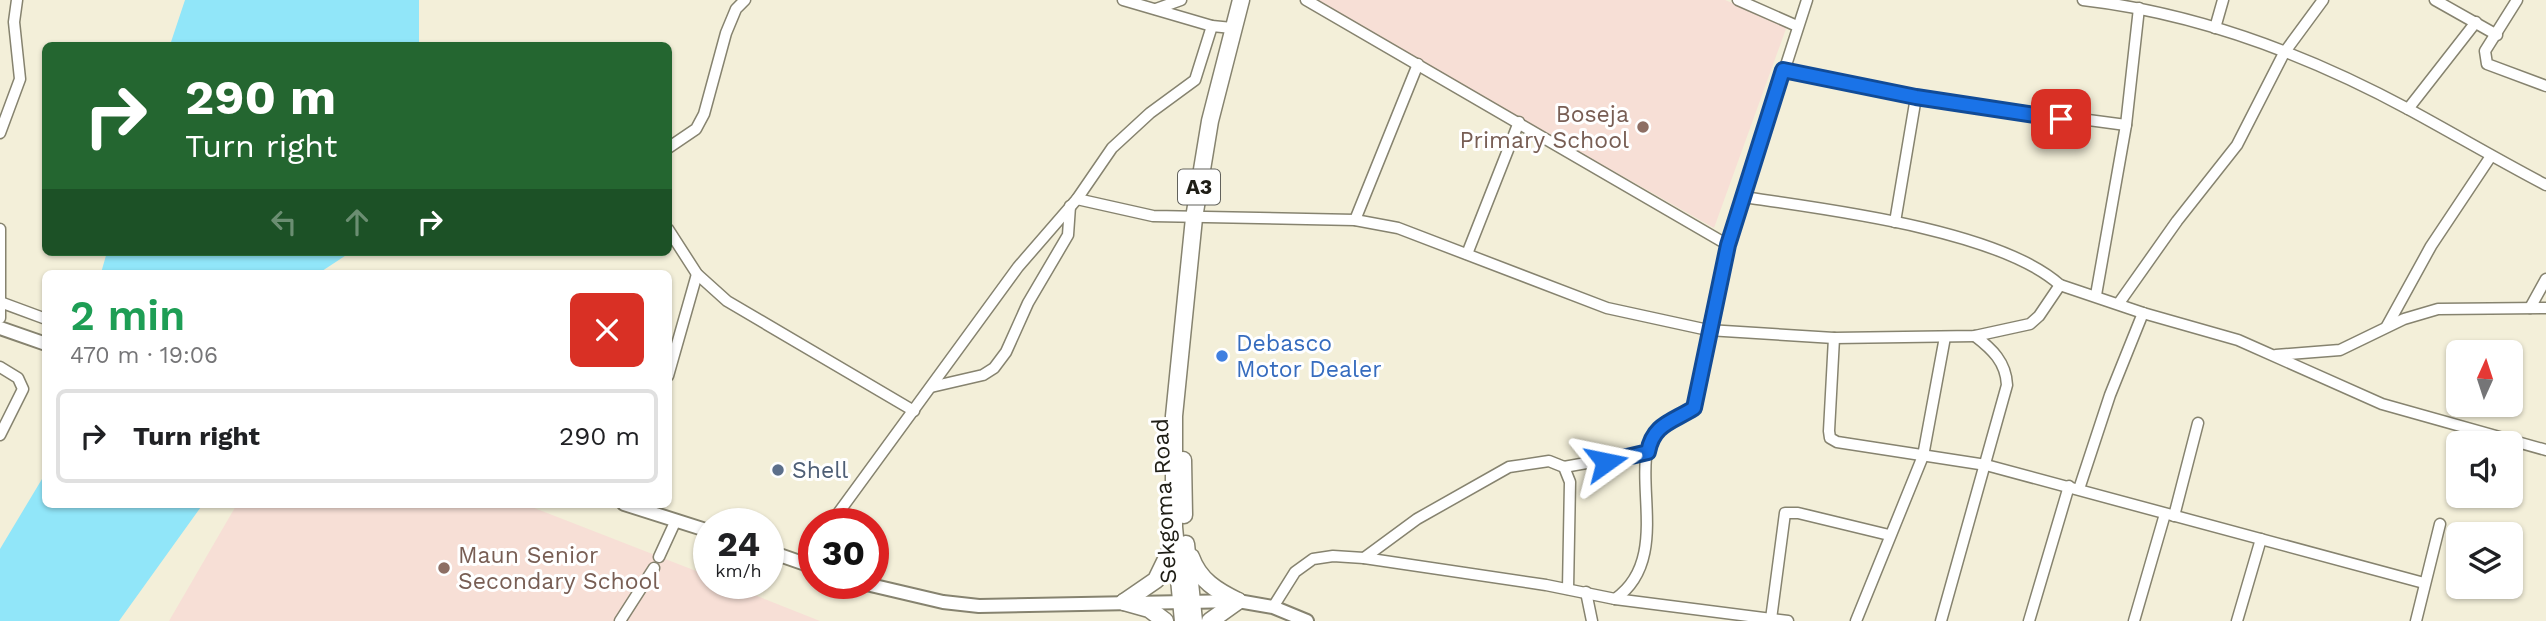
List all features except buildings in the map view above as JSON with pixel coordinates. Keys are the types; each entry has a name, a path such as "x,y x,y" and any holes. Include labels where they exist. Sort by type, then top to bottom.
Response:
{"highway":[{"name":"Sekgoma Road","path":"1195,621 1187,602 1180,539 1174,416 1194,218 1210,121 1241,0"},
{"path":"1180,539 1198,573 1219,592 1238,601 1210,621"},
{"path":"1124,602 1156,580 1180,539"},
{"path":"1124,602 1149,609 1165,621"},
{"name":"Sekgoma Road","path":"1183,621 1187,602"}],"street":[{"path":"0,134 20,79 14,22 17,0"},
{"path":"672,145 696,129 704,114 713,73 736,5 745,0"},
{"path":"1123,0 1212,26 1232,28"},
{"path":"1156,9 1181,0"},
{"path":"1306,0 1728,245"},
{"path":"1738,0 1797,26"},
{"path":"1615,599 1630,585 1641,563 1646,543 1650,440 1663,423 1694,408 1708,330 1728,245 1807,0"},
{"path":"2083,0 2115,2 2215,28 2284,53 2409,109 2546,185"},
{"path":"2215,28 2223,0"},
{"path":"2119,303 2177,221 2237,145 2284,53 2323,0"},
{"path":"2435,0 2497,35"},
{"path":"2517,0 2485,51 2487,64 2546,86"},
{"path":"2096,295 2126,125 2139,8"},
{"path":"2409,109 2476,22"},
{"path":"842,508 1018,267 1074,202 1099,164 1128,132 1195,80 1203,62 1212,26"},
{"path":"1355,220 1418,64"},
{"path":"1783,70 1916,97 2126,125"},
{"path":"1895,222 1916,97"},
{"path":"1467,254 1519,122"},
{"path":"2387,328 2431,246 2491,156"},
{"path":"1743,198 1895,222 2015,257 2033,263 2060,285 2143,313 2238,340 2382,404 2546,450"},
{"path":"1074,202 1128,212 1194,218 1355,220 1398,228 1509,273 1607,307 1708,330 1834,338 1975,336 2030,324 2039,316 2060,285"},
{"path":"931,387 983,375 994,368 1006,352 1028,303 1068,235 1074,202"},
{"path":"0,229 0,318"},
{"path":"672,235 697,274 727,301 914,411"},
{"path":"672,362 697,274"},
{"path":"2530,308 2546,279"},
{"path":"1,303 42,318"},
{"path":"2276,355 2340,350 2404,319 2438,309 2546,308"},
{"path":"2029,621 2074,488 2143,313"},
{"path":"0,328 42,343"},
{"path":"1941,621 2001,411 2007,372 2001,362 1975,336"},
{"path":"1856,621 1923,456 1945,337"},
{"path":"1834,338 1830,438 1836,442 1986,466 2424,583"},
{"path":"0,368 18,378 23,389 0,435"},
{"path":"2134,621 2170,515 2197,423"},
{"path":"1364,558 1418,519 1508,467 1549,461 1564,467 1585,466 1648,452"},
{"path":"1564,467 1570,482 1568,589"},
{"path":"638,508 693,526"},
{"path":"1771,619 1786,513 1798,513 1889,535"},
{"path":"659,557 676,520"},
{"path":"2416,621 2440,524"},
{"path":"2237,621 2261,539"},
{"path":"1273,607 1295,572 1313,559 1333,556 1364,558 1568,589 1615,599 1787,621"},
{"path":"620,621 654,568"},
{"path":"889,589 943,602 979,606 1238,601 1273,607 1307,621"},
{"path":"1586,592 1592,621"}],"shaded area":[{"name":"Boseja Primary School","path":"1312,0 1725,0 1787,26 1714,228"},
{"name":"Maun Senior Secondary School","path":"235,508 534,508 693,570 693,599 764,599 820,621 169,621"}],"water":[{"path":"185,0 419,0 419,42 171,42"},
{"path":"106,256 345,256 324,270 102,270"},
{"path":"42,479 42,508 200,508 119,621 0,621 0,549"}],"place":[{"name":"Boseja Primary School","path":"1643,127"},
{"name":"Debasco Motor Dealer","path":"1222,356"},
{"name":"Shell","path":"778,470"},
{"name":"Maun Senior Secondary School","path":"444,568"}],"route":[{"path":"1606,462 1648,452 1650,440 1663,423 1694,408 1698,399 1708,330 1728,245 1783,70 1916,97 2061,119"}]}
